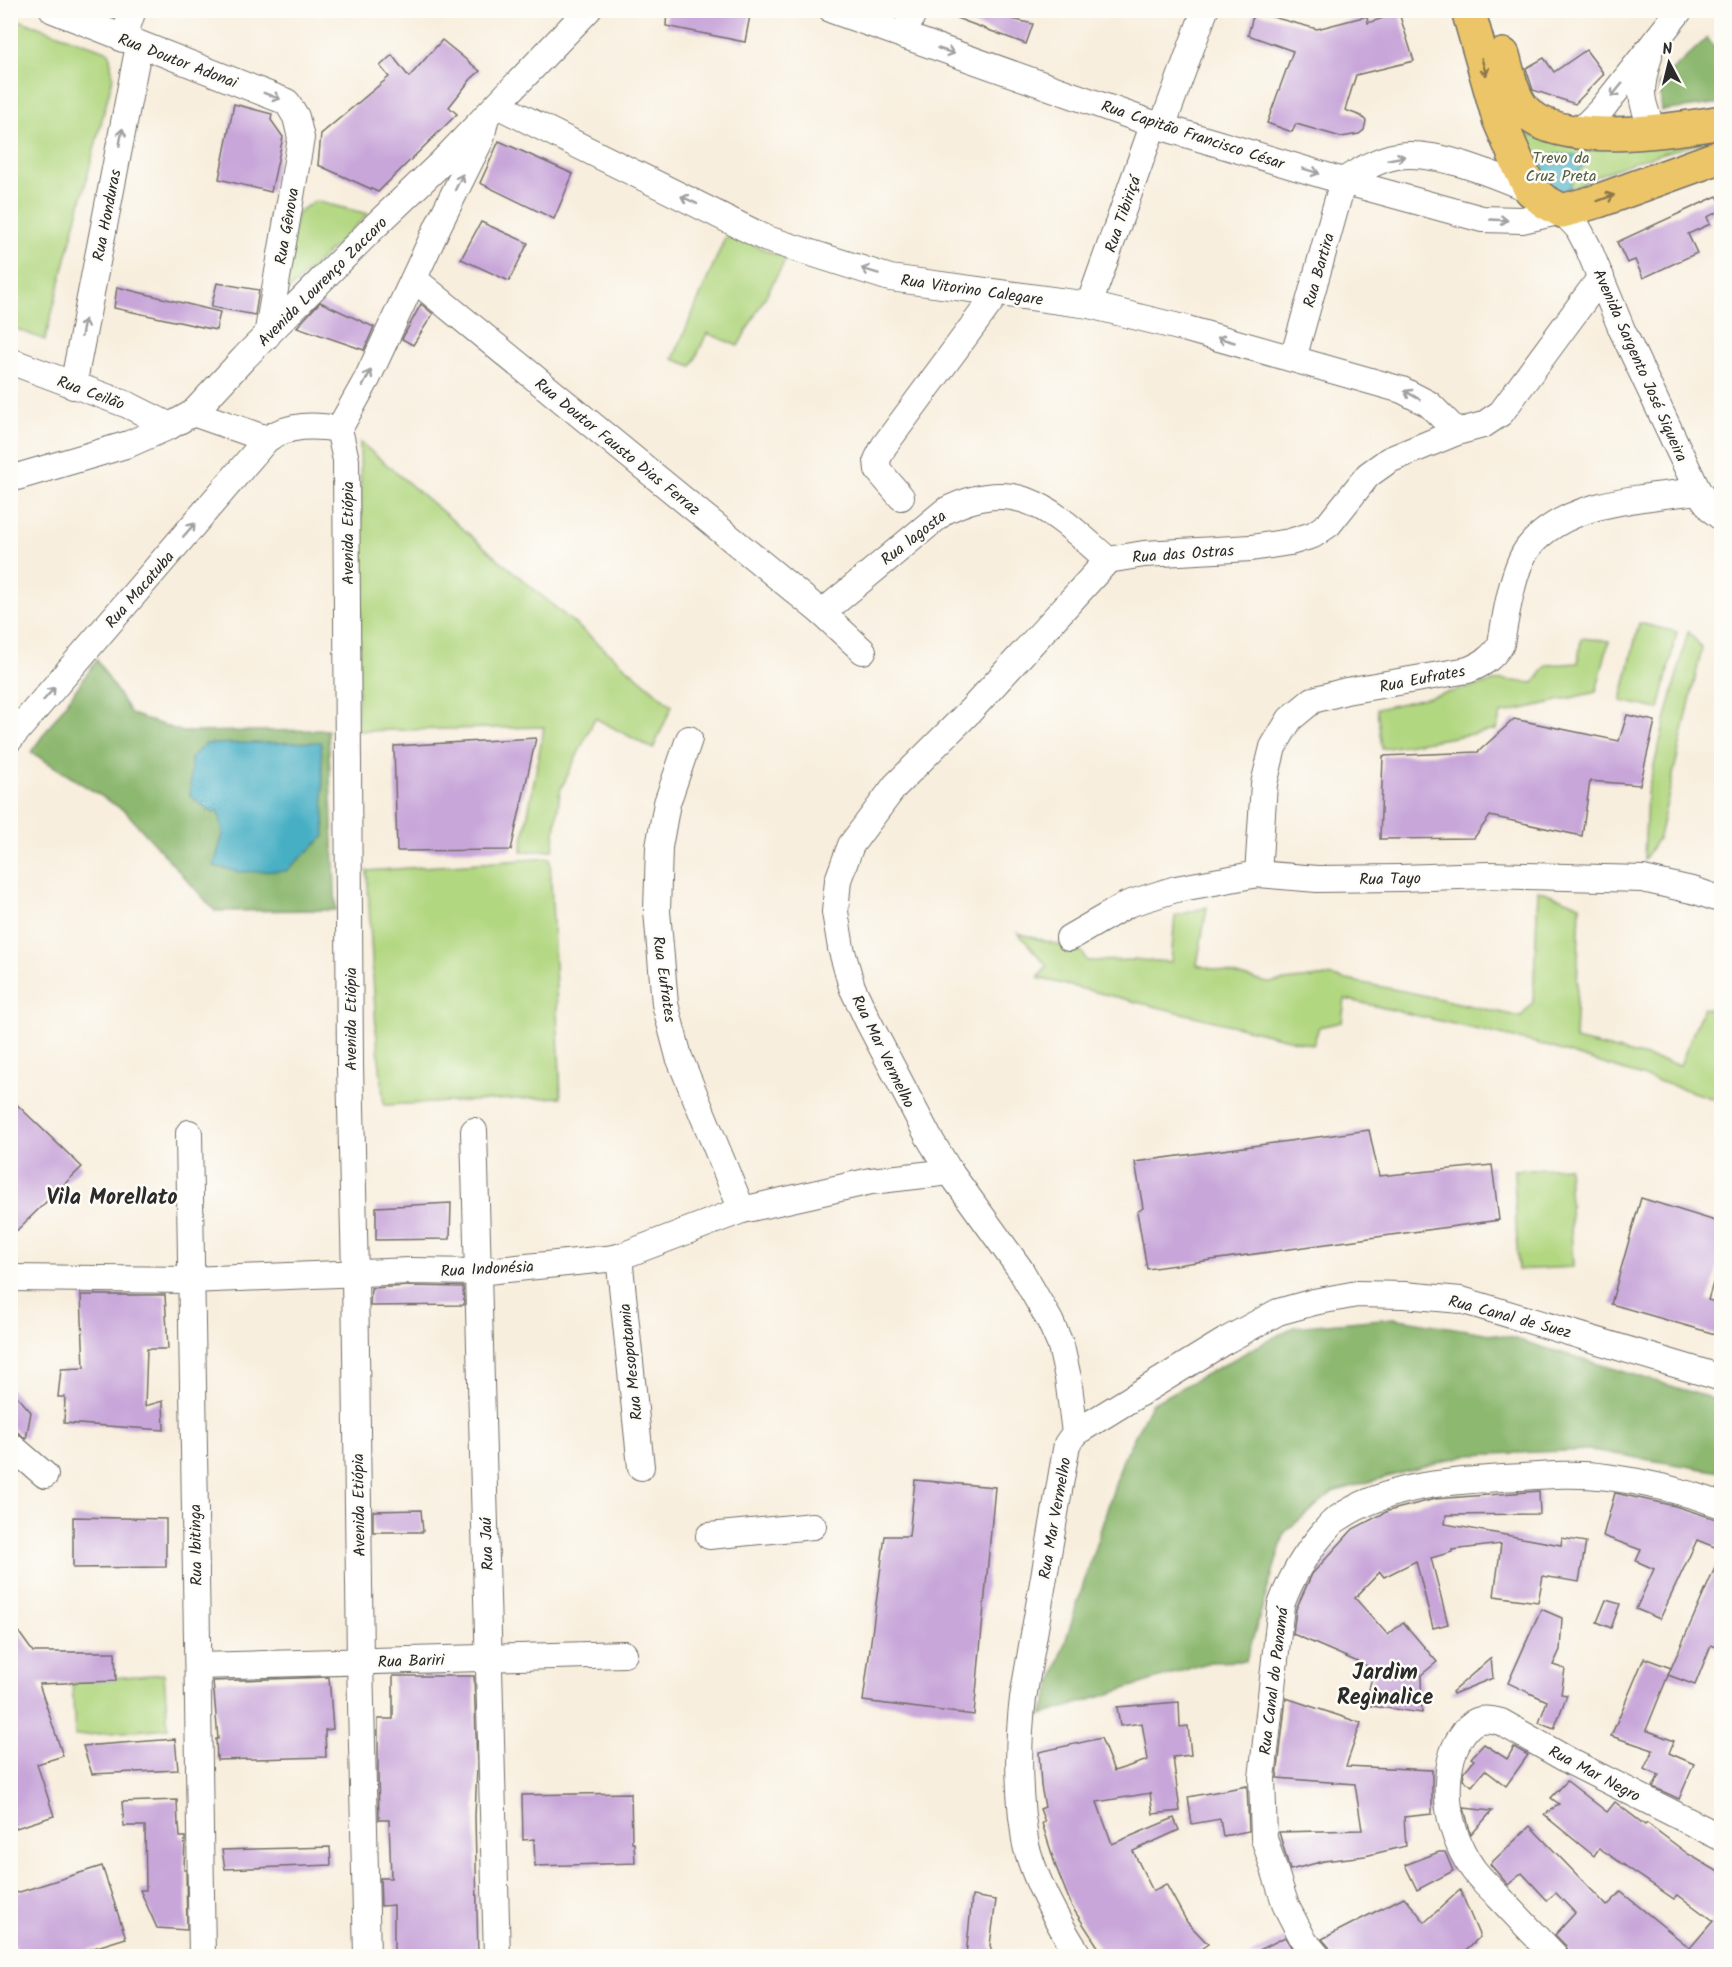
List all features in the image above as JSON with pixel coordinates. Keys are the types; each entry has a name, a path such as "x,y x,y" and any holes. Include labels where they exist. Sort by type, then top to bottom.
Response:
{"main road":[{"path":"1468,10 1499,119 1531,190 1544,201 1562,211 1598,201 1722,156"},
{"path":"1490,10 1511,82 1523,108 1533,118 1547,126 1596,134 1654,132 1722,122"}],"street":[{"name":"Rua Doutor Adonai","path":"53,10 287,102 296,117"},
{"name":"Rua Honduras","path":"73,386 131,42 133,10"},
{"name":"Avenida Lourenço Zaccaro","path":"10,479 129,444 193,413 588,10"},
{"name":"Rua Capitão Francisco César","path":"832,10 1158,125 1343,181 1482,219 1522,220 1562,211"},
{"path":"904,36 914,10"},
{"name":"Rua Tibiriçá","path":"1089,305 1205,10"},
{"path":"1579,132 1601,110 1680,10"},
{"path":"1652,47 1642,81 1641,98 1644,112 1654,132"},
{"path":"193,413 267,439 278,432 297,427 317,426 339,429 367,380 438,224 481,139 491,110"},
{"name":"Rua Vitorino Calegare","path":"491,110 767,239 891,278 1089,305 1187,329 1402,390 1429,404 1457,432"},
{"name":"Rua Gênova","path":"267,336 301,138 296,117"},
{"path":"1343,181 1366,167 1397,156 1420,156 1477,168 1531,190"},
{"name":"Rua Bartira","path":"1293,359 1343,181"},
{"path":"397,207 423,208 438,224"},
{"name":"Avenida Sargento José Siqueira","path":"1562,211 1578,228 1622,330 1698,491 1712,510 1722,518"},
{"name":"Rua das Ostras","path":"835,912 838,880 851,845 895,786 971,710 1108,560 1144,555 1251,548 1290,542 1313,535 1329,524 1368,475 1389,460 1457,432 1483,425 1502,413 1600,277"},
{"name":"Rua Doutor Fausto Dias Ferraz","path":"414,279 822,614 863,651"},
{"path":"901,497 878,471 877,460 880,453 997,293"},
{"name":"Rua Ceilão","path":"10,361 128,405 170,426"},
{"name":"Avenida Etiópia","path":"339,429 346,460 350,1054 367,1956"},
{"name":"Rua Macatuba","path":"10,739 267,439"},
{"name":"Rua Eufrates","path":"1258,874 1264,784 1273,747 1290,719 1313,700 1468,670 1485,663 1501,644 1517,570 1528,548 1550,528 1579,513 1625,500 1698,491"},
{"name":"Rua lagosta","path":"822,614 945,511 963,501 981,496 1018,497 1041,505 1108,560"},
{"name":"Rua Eufrates","path":"689,739 667,803 659,846 657,911 665,1004 679,1057 742,1210"},
{"name":"Rua Tayo","path":"1069,938 1128,904 1176,888 1258,874 1317,879 1400,879 1488,875 1643,879 1696,891 1722,900"},
{"name":"Rua Mar Vermelho","path":"835,912 841,948 852,987 914,1111 950,1172 1020,1269 1050,1321 1061,1346 1068,1378 1075,1433 1067,1444 1018,1736 1026,1847 1035,1874 1059,1925 1079,1956"},
{"name":"Rua Jaú","path":"474,1131 497,1956"},
{"name":"Rua Ibitinga","path":"189,1133 202,1956"},
{"name":"Rua Indonésia","path":"10,1278 190,1280 410,1271 478,1272 619,1257 742,1210 871,1181 950,1172"},
{"name":"Rua Mesopotamia","path":"619,1257 641,1467"},
{"name":"Rua Canal de Suez","path":"1075,1433 1278,1312 1357,1294 1461,1300 1722,1378"},
{"path":"10,1445 45,1475"},
{"name":"Rua Canal do Panamá","path":"1317,1956 1303,1939 1290,1914 1264,1838 1262,1778 1281,1605 1290,1579 1300,1563 1335,1520 1366,1502 1405,1490 1458,1482 1545,1475 1604,1476 1623,1479 1687,1492 1722,1505"},
{"path":"709,1536 813,1526"},
{"name":"Rua Bariri","path":"198,1666 624,1654"},
{"name":"Rua Mar Negro","path":"1555,1956 1473,1869 1460,1847 1450,1813 1449,1764 1458,1741 1468,1726 1478,1720 1488,1718 1501,1722 1573,1762 1722,1838"}],"green space":[{"path":"10,17 109,52 113,77 45,340 11,327"},
{"path":"1707,38 1721,56 1721,103 1662,111 1659,83"},
{"name":"Trevo da Cruz Preta","path":"1520,133 1555,140 1722,135 1721,141 1677,149 1646,158 1604,173 1567,190 1554,191 1542,188"},
{"path":"315,201 368,214 282,297 297,213"},
{"path":"736,237 786,259 738,346 707,333 692,366 673,359 725,238"},
{"path":"360,442 672,706 653,749 595,718 560,791 553,850 521,852 544,727 357,731 362,565"},
{"path":"1639,623 1677,632 1659,709 1621,701"},
{"path":"1688,631 1702,648 1659,837 1644,860 1647,793"},
{"path":"1581,638 1609,641 1596,692 1501,714 1496,730 1382,749 1377,709 1502,680 1534,683 1547,665 1578,663"},
{"path":"97,660 131,714 183,732 328,730 336,910 215,911 125,811 31,752"},
{"path":"550,858 561,1097 384,1105 376,1029 367,871"},
{"path":"1538,890 1580,905 1575,1040 1680,1065 1703,1008 1721,1012 1718,1041 1721,1042 1721,1101 1540,1044 1345,999 1342,1022 1319,1027 1313,1045 1038,978 1047,966 1018,933 1082,952 1087,961 1171,962 1175,916 1207,907 1197,965 1268,983 1327,976 1521,1017 1533,1002"},
{"path":"1568,1167 1573,1267 1518,1270 1514,1170"},
{"path":"1393,1318 1509,1337 1721,1401 1721,1472 1591,1450 1466,1455 1333,1492 1285,1532 1246,1661 1210,1662 1042,1715 1123,1459 1151,1404 1293,1327"},
{"path":"164,1674 168,1728 75,1736 72,1681"}],"water":[{"path":"1576,155 1583,159 1585,164 1575,175 1569,189 1550,188 1536,171 1546,156"},
{"path":"321,742 325,836 286,871 239,872 214,866 223,833 219,812 211,812 190,796 191,758 205,744"}],"building":[{"path":"667,10 751,10 745,42 666,26"},
{"path":"940,10 1014,10 1012,19 1033,24 1026,44 940,12"},
{"path":"1254,12 1317,29 1367,16 1368,23 1399,13 1414,61 1356,75 1345,110 1361,116 1366,121 1364,130 1359,134 1341,137 1296,124 1292,132 1267,123 1293,51 1248,35"},
{"path":"442,40 480,71 449,107 457,114 378,192 318,165 321,134 389,77 380,66 392,55 409,77"},
{"path":"1586,50 1604,74 1575,104 1533,90 1526,68 1544,58 1554,72"},
{"path":"234,104 272,114 271,120 283,137 271,192 219,179"},
{"path":"499,141 573,174 554,219 480,183"},
{"path":"1717,196 1722,210 1707,217 1710,224 1688,234 1697,253 1643,278 1635,260 1627,263 1617,242"},
{"path":"481,222 528,243 509,281 461,259"},
{"path":"217,283 259,290 255,315 211,307"},
{"path":"117,287 220,312 216,330 114,308"},
{"path":"320,302 374,327 364,350 297,327"},
{"path":"421,304 433,314 413,345 402,339"},
{"path":"1627,715 1655,721 1640,785 1590,781 1582,836 1490,816 1474,838 1380,839 1383,756 1478,752 1514,719 1619,741"},
{"path":"536,738 511,850 397,851 394,746"},
{"path":"10,1098 82,1167 10,1237"},
{"path":"1369,1130 1379,1176 1492,1165 1499,1220 1147,1269 1137,1212 1143,1208 1135,1162"},
{"path":"1641,1198 1722,1223 1722,1253 1708,1300 1722,1304 1722,1336 1611,1304"},
{"path":"451,1203 450,1239 376,1240 376,1207"},
{"path":"463,1287 464,1305 370,1306 371,1288"},
{"path":"81,1295 165,1295 168,1349 147,1349 145,1406 163,1401 164,1430 64,1423 65,1397 58,1397 61,1369 84,1368"},
{"path":"10,1388 31,1412 26,1439 10,1426"},
{"path":"915,1480 995,1487 974,1715 863,1701 885,1536 909,1536"},
{"path":"1539,1491 1540,1514 1446,1515 1445,1524 1561,1545 1562,1538 1586,1542 1579,1582 1543,1576 1538,1602 1494,1596 1501,1544 1452,1550 1452,1552 1431,1558 1448,1624 1433,1628 1416,1561 1384,1577 1380,1572 1355,1598 1388,1635 1403,1622 1437,1662 1421,1675 1422,1713 1365,1705 1374,1669 1293,1634 1296,1609 1312,1574 1353,1529 1388,1511 1435,1499"},
{"path":"1615,1493 1675,1506 1722,1521 1722,1550 1697,1540 1660,1619 1636,1609 1654,1569 1636,1561 1641,1550 1603,1536"},
{"path":"421,1510 423,1532 373,1532 373,1511"},
{"path":"73,1517 166,1519 166,1567 73,1568"},
{"path":"1722,1552 1722,1649 1711,1645 1695,1685 1668,1675"},
{"path":"1606,1600 1620,1604 1611,1628 1597,1622"},
{"path":"1541,1609 1562,1618 1560,1650 1553,1665 1565,1669 1561,1694 1567,1695 1554,1729 1539,1723 1547,1701 1508,1683"},
{"path":"10,1620 33,1652 115,1652 116,1681 39,1684 63,1756 37,1764 54,1816 10,1830"},
{"path":"1491,1658 1493,1678 1453,1694 1452,1692"},
{"path":"1644,1658 1671,1668 1646,1730 1674,1741 1669,1753 1694,1764 1679,1799 1653,1787 1659,1775 1644,1769 1653,1750 1611,1736"},
{"path":"393,1676 474,1676 478,1956 394,1956 394,1905 381,1906 380,1878 391,1878 389,1820 379,1820 378,1774 378,1719 393,1719"},
{"path":"329,1677 333,1729 325,1730 326,1757 217,1760 216,1739 218,1739 213,1681"},
{"path":"1286,1698 1361,1723 1346,1766 1432,1770 1432,1814 1404,1817 1406,1846 1365,1856 1324,1861 1290,1870 1279,1832 1362,1830 1355,1784 1277,1778"},
{"path":"1179,1702 1180,1727 1188,1726 1191,1755 1173,1757 1180,1811 1153,1814 1150,1793 1097,1802 1112,1844 1174,1818 1179,1830 1133,1851 1153,1891 1166,1884 1187,1922 1208,1944 1191,1956 1104,1956 1072,1907 1056,1867 1042,1823 1045,1822 1040,1809 1045,1807 1039,1752 1101,1738 1114,1771 1148,1760 1142,1723 1120,1726 1117,1707"},
{"path":"175,1739 178,1770 92,1774 83,1746"},
{"path":"1484,1744 1507,1759 1514,1747 1528,1755 1506,1786 1485,1770 1472,1786 1463,1779 1464,1772 1474,1760 1471,1758"},
{"path":"1567,1781 1607,1812 1615,1802 1688,1854 1722,1874 1722,1956 1570,1956 1566,1946 1555,1935 1575,1913 1556,1893 1547,1900 1522,1873 1508,1885 1490,1864 1530,1826 1607,1906 1621,1892 1690,1948 1713,1921 1678,1895 1674,1899 1599,1848 1594,1856 1544,1815 1559,1804 1551,1798"},
{"path":"1247,1786 1249,1831 1223,1836 1220,1819 1192,1824 1188,1797"},
{"path":"631,1793 632,1843 634,1843 635,1863 535,1866 534,1839 523,1840 522,1795"},
{"path":"177,1800 180,1837 185,1837 187,1930 157,1928 140,1890 146,1890 145,1826 124,1826 122,1802"},
{"path":"1464,1808 1492,1811 1471,1835"},
{"path":"330,1847 331,1865 225,1869 222,1850"},
{"path":"1439,1852 1445,1852 1453,1871 1417,1890 1405,1865"},
{"path":"102,1866 126,1938 68,1956 18,1956 10,1934 10,1895"},
{"path":"1460,1890 1480,1937 1459,1956 1332,1956 1329,1947 1322,1939 1404,1897 1425,1922"},
{"path":"972,1896 996,1900 990,1945 993,1956 966,1956"},
{"path":"1285,1937 1297,1956 1248,1956"}],"district":[{"name":"Vila Morellato","path":"112,1196"},
{"name":"Jardim Reginalice","path":"1385,1684"}]}
